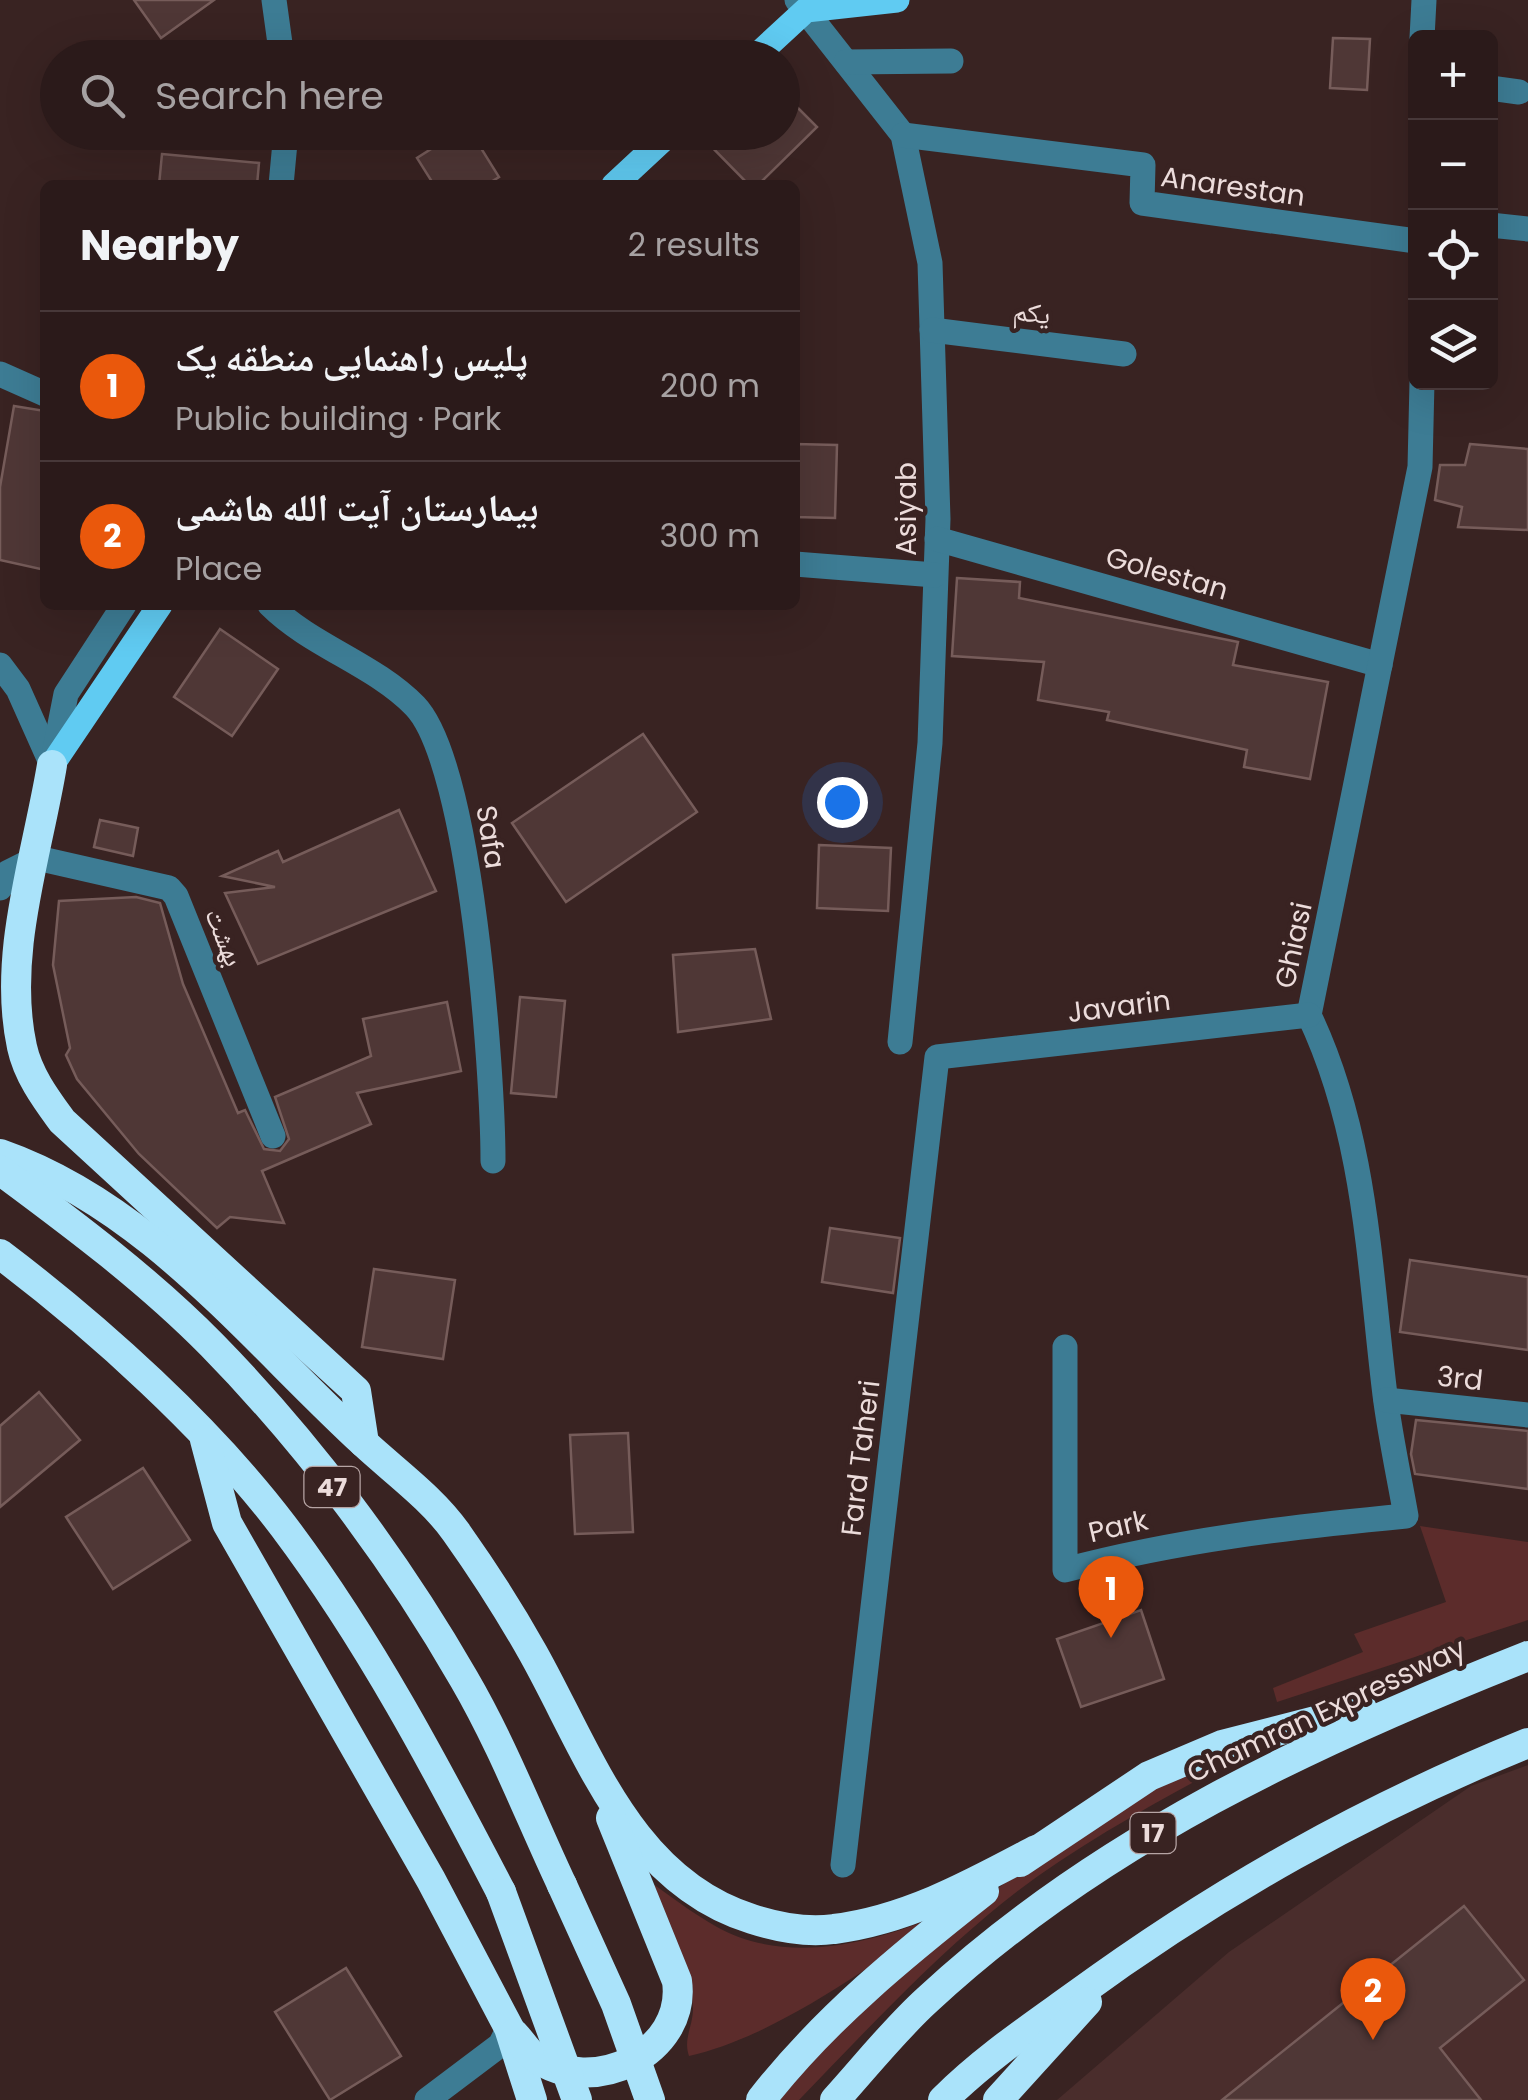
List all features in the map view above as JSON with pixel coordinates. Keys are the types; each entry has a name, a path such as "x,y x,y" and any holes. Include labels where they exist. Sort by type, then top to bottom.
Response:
{"highway":[{"path":"52,765 20,931 16,993 22,1049 38,1087 75,1134 356,1391 364,1443"},
{"path":"0,1154 36,1167 114,1214 196,1279 454,1528 532,1652 598,1779 636,1837 692,1890 730,1912 780,1927 831,1930 892,1917 954,1894 1036,1850"},
{"name":"47","path":"0,1170 81,1229 211,1344 316,1466 384,1553 465,1681 616,2004 650,2100"},
{"name":"47","path":"0,1254 38,1282 203,1432 284,1526 388,1683 501,1892 577,2100"},
{"path":"0,1264 38,1282"},
{"path":"203,1432 227,1523 347,1728 509,2028 532,2100"},
{"name":"Chamran Expressway","path":"835,2100 926,2000 1011,1930 1196,1805 1299,1752 1528,1656"},
{"path":"761,2100 788,2065 888,1966 1036,1850 1148,1776 1222,1745 1446,1688"},
{"path":"943,2100 974,2069 1126,1958 1295,1850 1439,1779 1528,1743"},
{"path":"509,2028 535,2057 564,2070 590,2072 617,2068 642,2055 662,2041 675,2020 677,1981 624,1858 598,1779"},
{"path":"998,2100 1126,1958"}],"main road":[{"path":"770,40 802,5 897,0"},
{"path":"619,180 652,150"},
{"path":"52,765 157,610"}],"street":[{"path":"274,0 280,40"},
{"path":"1422,30 1424,0"},
{"name":"Asiyab","path":"802,5 903,134 930,263 937,539 930,743 900,1042"},
{"path":"846,62 951,61"},
{"path":"1498,89 1519,92"},
{"name":"Anarestan","path":"903,134 1143,165 1142,204 1408,241"},
{"path":"281,180 284,150"},
{"path":"1498,226 1528,229"},
{"name":"یکم","path":"932,330 1124,354"},
{"path":"0,374 40,392"},
{"name":"Ghiasi","path":"1406,1516 1386,1400 1352,1130 1334,1069 1308,1015 1420,467 1422,390"},
{"name":"Golestan","path":"937,539 1380,665"},
{"path":"800,564 935,574"},
{"path":"52,765 66,694 121,610"},
{"name":"Safa","path":"277,610 413,704 448,767 493,1089 493,1161"},
{"path":"0,665 18,688 52,765"},
{"path":"0,888 8,873 37,858"},
{"name":"بهشت","path":"37,858 168,888 176,896 273,1136"},
{"name":"Javarin","path":"937,1057 1308,1015"},
{"name":"Fard Taheri","path":"843,1866 937,1057"},
{"name":"Park","path":"1065,1348 1065,1570 1148,1548 1246,1532 1406,1516"},
{"name":"3rd","path":"1386,1400 1528,1414"},
{"path":"427,2100 500,2045 509,2028"}],"shaded area":[{"path":"1420,1526 1528,1542 1528,1620 1277,1702 1273,1688 1363,1652 1354,1634 1446,1602"},
{"path":"1253,1750 1050,1867 939,1958 799,2100 777,2100 815,2056 903,1969 1051,1849 1163,1778"},
{"path":"1528,1765 1528,2100 1057,2100 1229,1952 1471,1786"},
{"path":"646,1879 717,1927 774,1946 834,1946 864,1940 949,1911 857,1975 790,2015 756,2033 689,2056 687,2044 693,2009 688,1976"}],"building":[{"path":"134,0 214,0 161,38"},
{"path":"1333,38 1370,39 1367,90 1330,88"},
{"path":"800,110 817,127 800,144"},
{"path":"430,150 482,150 499,177 431,180 417,158"},
{"path":"715,150 794,150 763,180 744,180"},
{"path":"162,154 259,163 257,180 159,180"},
{"path":"14,406 40,410 40,569 0,560 0,487"},
{"path":"800,444 837,445 835,518 800,517"},
{"path":"1470,444 1528,449 1528,530 1458,527 1462,507 1435,500 1440,465 1465,465"},
{"path":"957,578 1020,582 1019,598 1238,642 1233,665 1328,682 1310,779 1244,767 1247,750 1107,720 1109,712 1038,700 1044,662 952,656"},
{"path":"220,629 278,669 232,736 174,697"},
{"path":"643,734 697,812 566,902 512,823"},
{"path":"399,810 436,891 258,964 225,893 275,887 222,876 278,851 283,862"},
{"path":"100,820 138,828 133,856 94,847"},
{"path":"819,845 891,848 888,911 817,908"},
{"path":"136,897 160,903 183,984 238,1113 245,1110 264,1149 280,1151 289,1139 275,1097 371,1056 363,1019 447,1002 461,1071 357,1093 371,1124 262,1171 284,1223 230,1217 217,1228 139,1154 77,1079 66,1055 70,1048 53,965 59,901"},
{"path":"755,949 771,1019 678,1032 673,955"},
{"path":"520,997 565,1001 556,1097 511,1093"},
{"path":"830,1228 900,1238 893,1293 822,1282"},
{"path":"1410,1260 1528,1277 1528,1350 1400,1332"},
{"path":"374,1269 455,1280 443,1359 362,1347"},
{"path":"39,1392 80,1440 0,1507 0,1426"},
{"path":"1416,1420 1528,1431 1528,1489 1415,1474 1411,1454"},
{"path":"628,1433 633,1532 575,1534 570,1435"},
{"path":"143,1468 190,1540 113,1589 66,1517"},
{"path":"1141,1610 1164,1679 1081,1707 1057,1639"},
{"path":"1464,1906 1524,1980 1440,2048 1481,2100 1222,2100"},
{"path":"346,1968 401,2056 330,2100 275,2012"}],"place":[{"name":"پلیس راهنمایی منطقه یک","path":"1111,1638"},
{"name":"بیمارستان آیت الله هاشمی","path":"1373,2040"}]}
